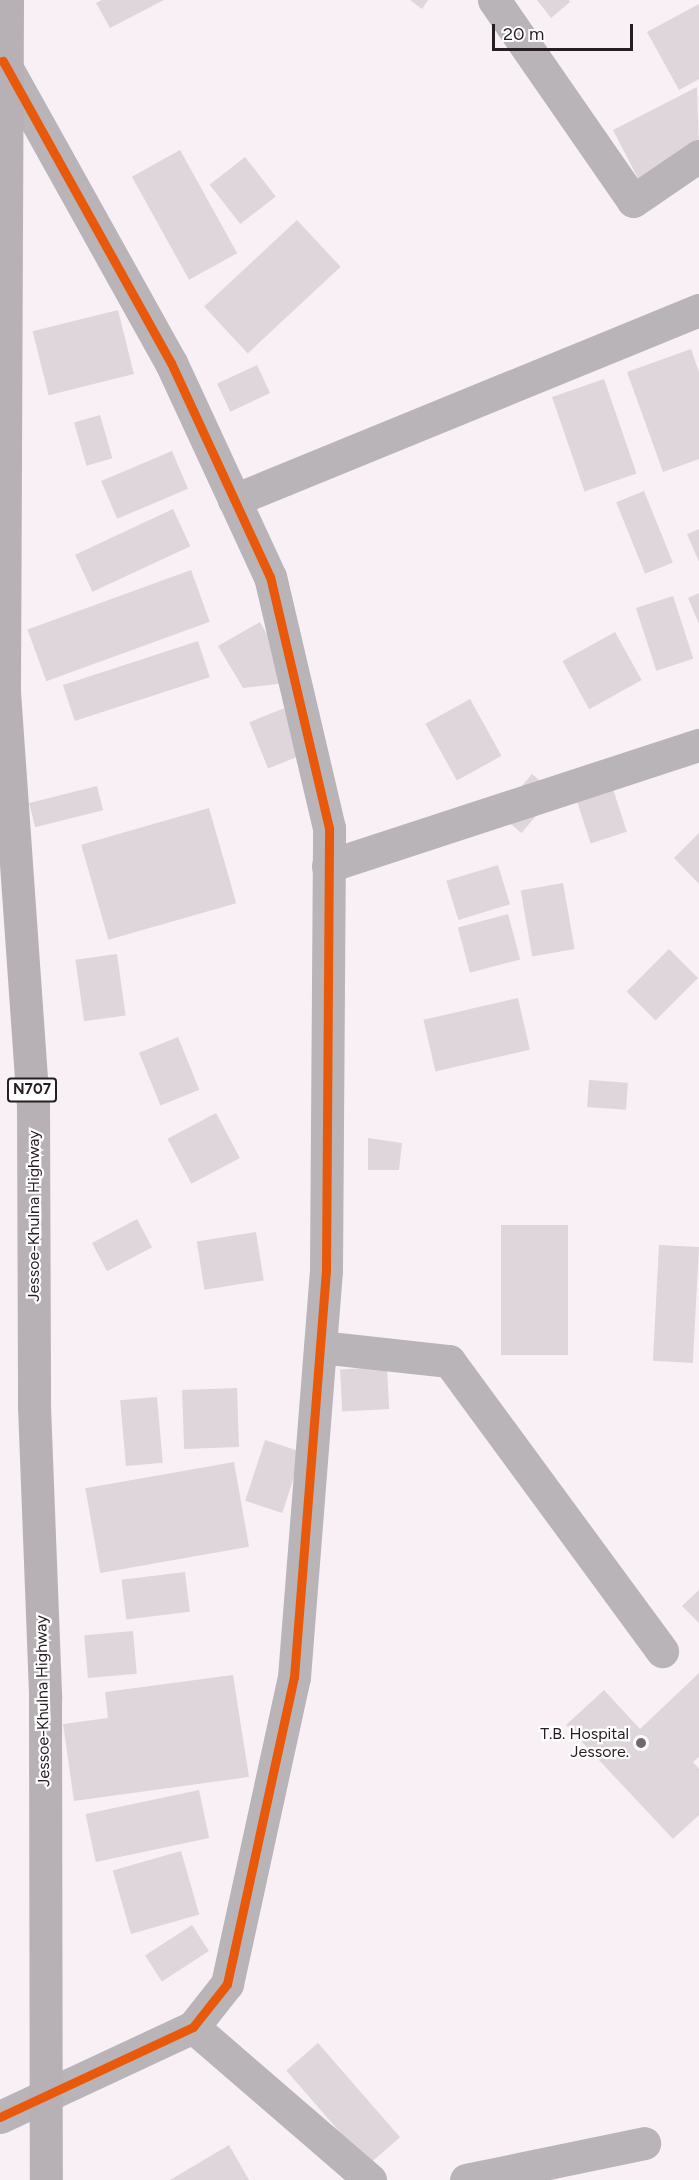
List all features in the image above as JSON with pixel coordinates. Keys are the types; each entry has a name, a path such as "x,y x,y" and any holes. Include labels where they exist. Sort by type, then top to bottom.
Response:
{"highway":[{"name":"Jessoe-Khulna Highway","path":"7,0 3,61 3,692 33,1102 46,2180"}],"street":[{"path":"494,0 633,201 699,156"},
{"path":"0,2117 193,2027 226,1984 294,1677 326,1270 329,828 270,577 171,363 3,61"},
{"path":"234,500 699,310"},
{"path":"328,866 699,745"},
{"path":"320,1347 448,1361 662,1651"},
{"path":"193,2027 370,2180"},
{"path":"466,2180 644,2143"}],"building":[{"path":"102,0 164,0 110,28 96,3"},
{"path":"410,0 428,0 422,9"},
{"path":"537,0 569,0 570,2 551,18"},
{"path":"699,4 699,79 679,90 647,32"},
{"path":"697,87 699,148 642,186 613,130"},
{"path":"180,150 237,253 189,280 132,177"},
{"path":"245,157 276,196 240,224 210,185"},
{"path":"297,220 341,267 248,353 204,307"},
{"path":"118,310 134,374 49,395 33,331"},
{"path":"691,349 699,372 699,459 663,472 627,372"},
{"path":"257,365 270,393 230,412 217,384"},
{"path":"604,379 637,474 585,491 552,397"},
{"path":"100,415 112,458 86,466 74,422"},
{"path":"172,451 188,489 117,519 101,481"},
{"path":"644,491 673,562 645,574 616,502"},
{"path":"173,509 190,546 92,592 75,555"},
{"path":"699,529 699,562 687,534"},
{"path":"191,570 210,622 46,681 27,630"},
{"path":"699,593 699,624 688,598"},
{"path":"673,596 693,659 656,671 636,608"},
{"path":"260,622 294,682 243,688 218,646"},
{"path":"615,632 642,680 589,709 563,661"},
{"path":"198,641 210,677 75,721 63,685"},
{"path":"470,699 502,756 457,781 425,724"},
{"path":"292,705 311,751 268,769 249,722"},
{"path":"532,774 555,793 522,833 499,814"},
{"path":"97,786 103,810 35,827 29,803"},
{"path":"612,786 627,832 591,843 576,798"},
{"path":"209,808 236,903 108,940 81,845"},
{"path":"699,833 699,884 674,858"},
{"path":"498,865 510,904 458,920 446,881"},
{"path":"563,883 575,949 532,956 521,890"},
{"path":"508,914 520,959 470,973 458,927"},
{"path":"669,949 698,978 656,1020 627,991"},
{"path":"117,954 126,1015 84,1021 75,960"},
{"path":"518,998 530,1050 435,1071 423,1020"},
{"path":"178,1037 199,1090 160,1106 139,1053"},
{"path":"589,1080 628,1083 626,1110 587,1107"},
{"path":"216,1113 240,1158 191,1184 167,1139"},
{"path":"368,1138 402,1143 399,1170 368,1170"},
{"path":"137,1219 152,1247 107,1271 92,1243"},
{"path":"501,1225 568,1225 568,1355 501,1355"},
{"path":"256,1232 264,1280 204,1290 197,1241"},
{"path":"659,1245 699,1247 693,1363 653,1361"},
{"path":"387,1367 389,1409 342,1411 340,1369"},
{"path":"237,1388 239,1447 184,1449 182,1390"},
{"path":"157,1397 163,1463 126,1466 120,1400"},
{"path":"265,1440 302,1452 282,1513 245,1501"},
{"path":"234,1462 249,1547 100,1573 85,1488"},
{"path":"185,1572 190,1612 126,1620 121,1580"},
{"path":"699,1590 699,1623 682,1606"},
{"path":"133,1631 137,1674 88,1678 84,1635"},
{"name":"T.B. Hospital Jessore.","path":"699,1673 699,1757 693,1762 699,1769 699,1815 673,1839 566,1725 604,1690 640,1729"},
{"path":"233,1675 249,1777 74,1801 63,1724 108,1718 105,1692"},
{"path":"199,1790 209,1838 96,1862 86,1814"},
{"path":"181,1851 199,1914 131,1934 113,1871"},
{"path":"192,1925 209,1951 162,1981 145,1955"},
{"path":"318,2043 400,2137 368,2165 286,2071"},
{"path":"229,2145 249,2180 170,2180"}],"cycle path":[{"path":"0,2117 193,2027 227,1984 294,1677 326,1270 329,828 270,577 171,363 3,61"}],"place":[{"name":"T.B. Hospital Jessore.","path":"641,1743"}]}
